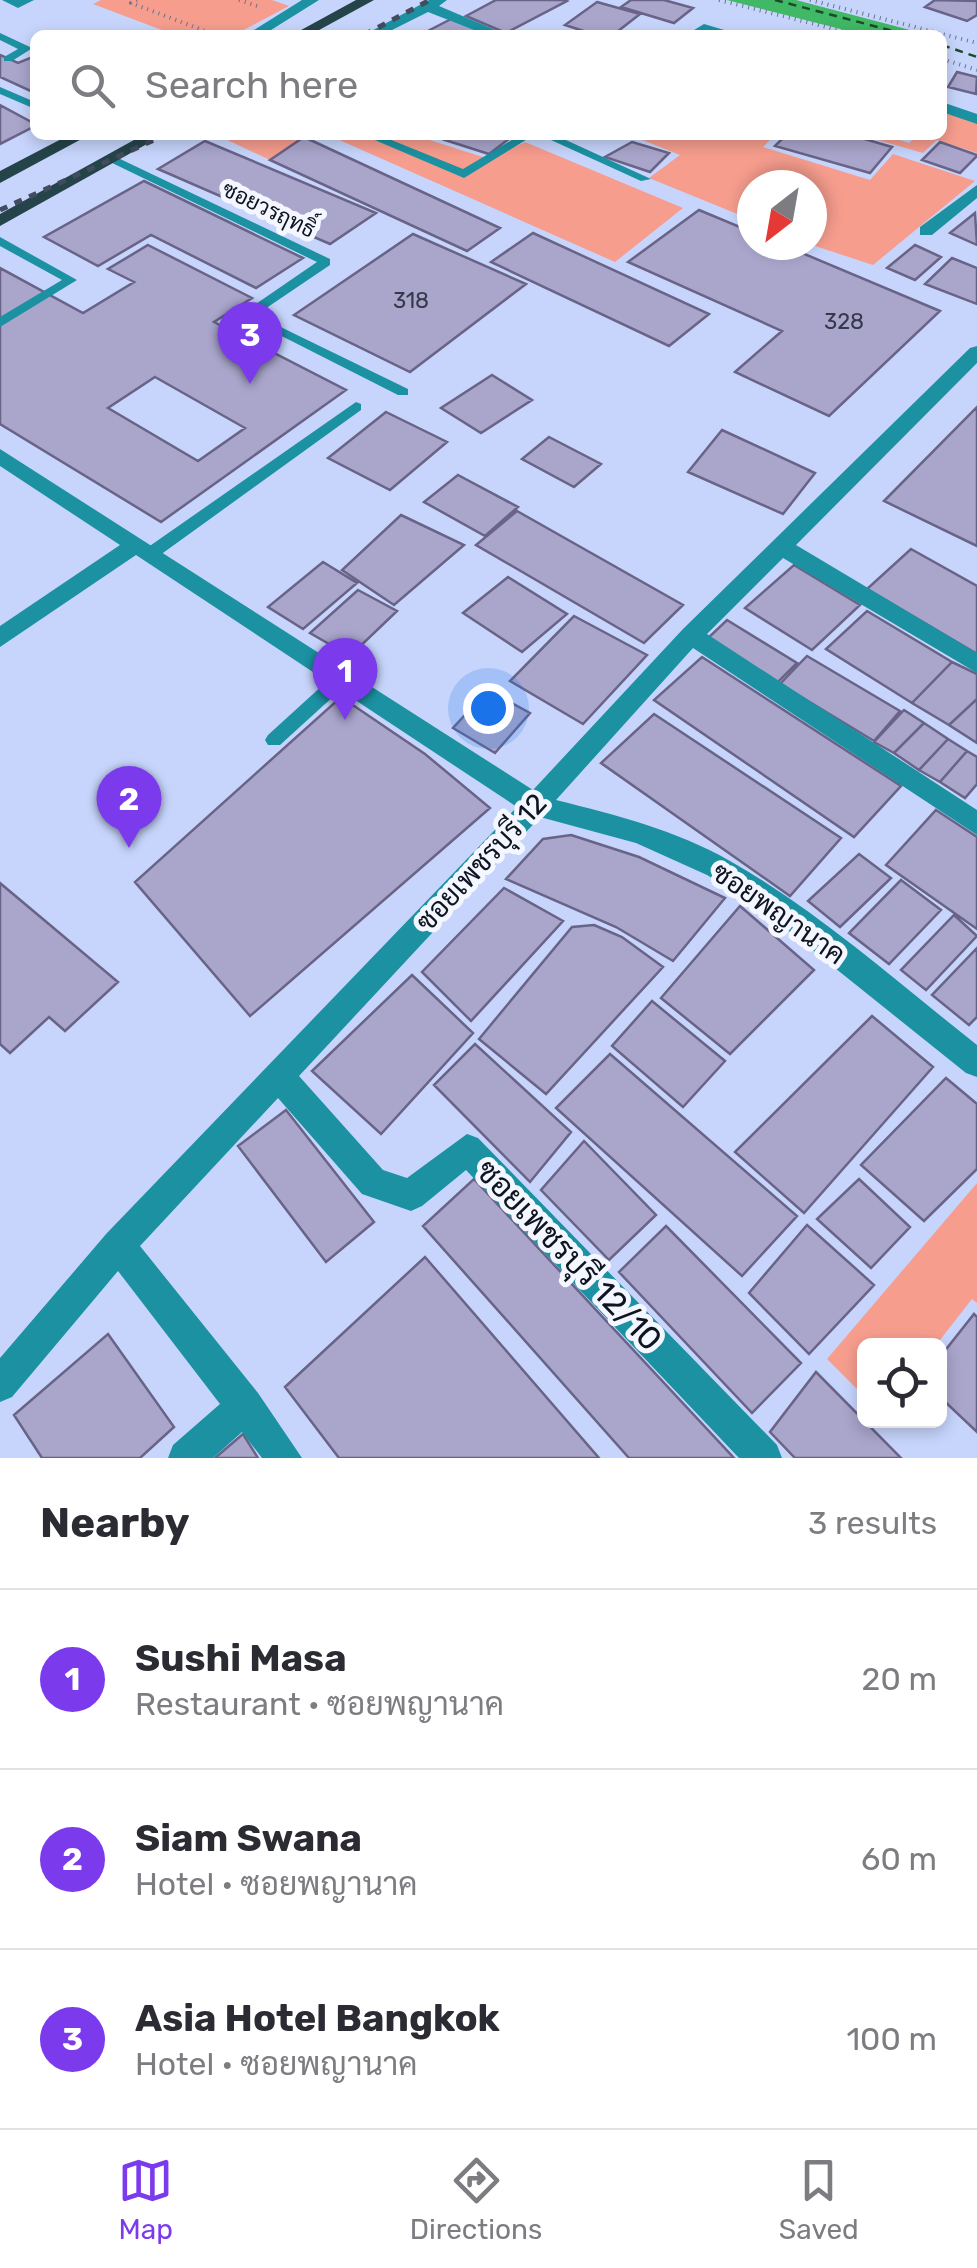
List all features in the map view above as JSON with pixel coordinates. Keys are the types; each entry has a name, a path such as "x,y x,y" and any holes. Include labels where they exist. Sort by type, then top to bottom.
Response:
{"main road":[{"path":"309,30 367,0"},
{"path":"0,178 72,140"},
{"path":"0,221 146,140"}],"street":[{"path":"9,0 18,4 28,0"},
{"path":"284,0 306,3"},
{"path":"261,30 306,3"},
{"path":"382,30 434,3 490,30"},
{"path":"947,110 977,119"},
{"path":"926,231 977,190"},
{"name":"ซอยเพชรบุรี 12","path":"0,1385 119,1245 691,634 977,352"},
{"name":"ซอยพญานาค","path":"2,460 535,805 640,832 716,866 770,900 977,1064"},
{"path":"782,547 977,664"},
{"path":"0,638 143,550"},
{"path":"691,634 977,824"},
{"name":"ซอยเพชรบุรี 12/10","path":"279,1076 373,1183 411,1195 467,1149 764,1458"},
{"path":"119,1245 284,1458"},
{"path":"186,1458 246,1406"}],"lane":[{"path":"0,36 24,46 23,52 8,59"},
{"path":"0,90 30,104"},
{"path":"381,140 464,174 520,140"},
{"path":"557,140 645,179"},
{"name":"ซอยวรฤทธิ์","path":"112,159 326,262 247,315 403,392"},
{"path":"0,241 71,280 0,323"},
{"path":"143,550 356,407"},
{"path":"274,740 341,679"}],"path":[{"path":"137,0 131,3 201,30"},
{"path":"720,0 838,30"},
{"path":"810,0 927,30"},
{"path":"947,35 977,43"},
{"path":"947,61 977,70"}],"shaded area":[{"path":"101,0 272,0 289,6 243,30 162,30 93,4"},
{"path":"727,0 796,0 910,30 844,30"},
{"path":"947,112 977,123 977,153 937,140 947,140"},
{"path":"227,140 300,140 270,160"},
{"path":"339,140 430,140 489,159 525,142 683,208 615,262"},
{"path":"642,140 770,140 763,147 870,180 893,154 975,181 873,265 827,250 827,170 737,170 737,214 649,178 680,155"},
{"path":"878,140 900,140 937,140 923,153"},
{"path":"977,1183 977,1303 972,1299 941,1338 857,1338 857,1389 827,1359"}],"building":[{"path":"496,0 567,1 512,30 499,30 466,16"},
{"path":"631,0 664,0 693,8 674,23 621,7"},
{"path":"935,0 977,1 977,15 967,21 925,7"},
{"path":"597,2 640,14 619,30 580,30 565,25"},
{"path":"453,18 485,30 430,30"},
{"path":"0,55 18,63 30,58 30,91 0,77"},
{"path":"957,72 977,77 976,94 948,87"},
{"path":"0,105 30,121 30,129 0,144"},
{"path":"300,140 310,140 500,228 467,251 270,160"},
{"path":"445,140 507,140 489,154"},
{"path":"781,140 868,140 892,147 870,173 775,146"},
{"path":"205,141 376,213 330,244 158,169"},
{"path":"632,142 669,153 650,172 605,157"},
{"path":"940,142 977,156 960,173 922,160"},
{"path":"144,181 303,258 256,288 151,235 98,266 44,237"},
{"path":"699,210 737,226 737,260 819,260 940,311 829,416 735,372 782,331 628,262"},
{"path":"975,213 977,245 950,233"},
{"path":"533,233 709,314 669,346 491,262"},
{"path":"413,234 526,284 410,372 294,315"},
{"path":"148,245 252,298 214,322 346,390 161,522 0,424 0,268 83,313 134,282 108,269","holes":["155,377 245,428 198,461 108,408"]},
{"path":"915,245 941,257 915,280 887,268"},
{"path":"952,258 977,268 977,304 925,284"},
{"path":"492,375 532,400 481,433 441,408"},
{"path":"977,407 977,546 884,501"},
{"path":"386,412 447,442 390,490 328,458"},
{"path":"722,430 815,473 783,514 688,472"},
{"path":"549,437 601,464 574,487 522,459"},
{"path":"458,475 518,507 485,536 424,502"},
{"path":"517,511 683,605 644,643 476,545"},
{"path":"401,515 464,545 394,605 342,570"},
{"path":"911,549 977,586 977,654 867,589"},
{"path":"323,562 357,583 303,629 268,607"},
{"path":"794,565 860,605 812,650 745,608"},
{"path":"508,577 567,614 522,652 463,613"},
{"path":"358,590 397,611 350,656 310,633"},
{"path":"867,611 952,662 912,703 826,649"},
{"path":"574,616 647,655 583,724 510,681"},
{"path":"727,620 797,663 777,683 707,639"},
{"path":"807,656 900,711 874,741 780,684"},
{"path":"702,657 901,786 854,837 654,700"},
{"path":"952,662 977,674 977,699 949,725 912,703"},
{"path":"488,690 530,713 495,753 453,728"},
{"path":"341,697 425,754 490,808 250,1016 135,882"},
{"path":"977,699 977,743 949,725"},
{"path":"904,710 924,723 894,753 874,742"},
{"path":"654,714 841,838 790,896 601,763"},
{"path":"924,723 948,739 919,770 894,753"},
{"path":"948,739 967,751 940,782 919,770"},
{"path":"967,751 977,757 977,784 965,798 940,782"},
{"path":"936,810 977,837 977,929 886,865"},
{"path":"571,835 639,857 725,898 673,961 616,927 506,879 543,839"},
{"path":"859,854 891,878 840,927 808,901"},
{"path":"901,880 941,910 889,964 849,933"},
{"path":"0,883 118,982 65,1031 49,1017 10,1053 0,1044"},
{"path":"504,888 563,921 471,1021 422,972"},
{"path":"740,906 814,970 730,1054 661,998"},
{"path":"954,915 977,936 926,990 901,970"},
{"path":"594,925 622,937 663,967 546,1094 479,1039 572,927"},
{"path":"977,948 977,1017 969,1025 932,995"},
{"path":"412,975 473,1033 381,1134 312,1071"},
{"path":"652,1001 725,1061 683,1107 612,1046"},
{"path":"872,1016 933,1067 804,1213 735,1152"},
{"path":"475,1044 571,1132 530,1182 434,1085"},
{"path":"610,1054 797,1216 742,1276 556,1108"},
{"path":"946,1078 977,1104 977,1169 924,1221 861,1165"},
{"path":"286,1110 374,1222 326,1262 238,1146"},
{"path":"584,1141 656,1215 609,1260 541,1190"},
{"path":"474,1179 734,1458 629,1458 423,1226"},
{"path":"859,1179 910,1227 871,1268 817,1219"},
{"path":"807,1225 874,1285 809,1354 749,1293"},
{"path":"666,1226 801,1363 752,1413 619,1272"},
{"path":"425,1257 599,1458 339,1458 285,1387"},
{"path":"974,1314 977,1432 947,1404 947,1348"},
{"path":"108,1334 174,1427 140,1458 42,1458 14,1415"},
{"path":"816,1372 857,1413 857,1428 871,1428 901,1458 795,1458 770,1432"},
{"path":"243,1434 258,1458 215,1458"}],"ferry route":[{"path":"775,0 889,30"},
{"path":"947,47 977,57"}],"railway":[{"path":"373,30 430,0"},
{"path":"0,210 154,140"}],"place":[{"name":"Asia Hotel Bangkok","path":"250,384"},
{"name":"Sushi Masa","path":"345,720"},
{"name":"Siam Swana","path":"129,848"}]}
